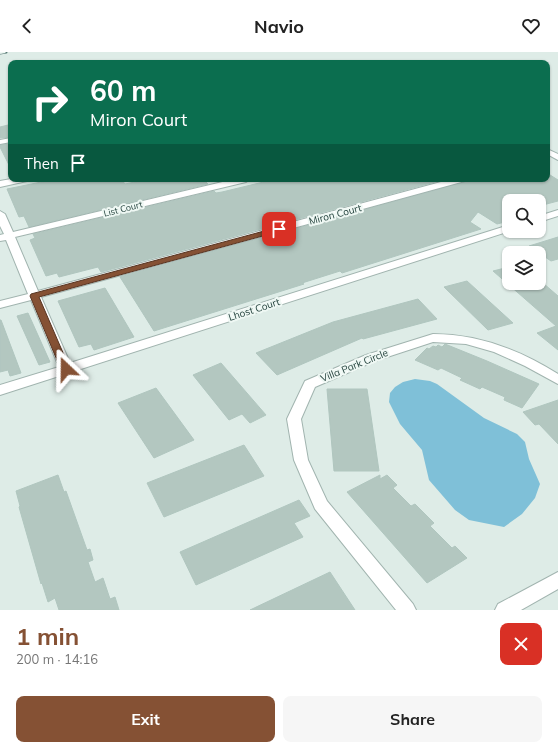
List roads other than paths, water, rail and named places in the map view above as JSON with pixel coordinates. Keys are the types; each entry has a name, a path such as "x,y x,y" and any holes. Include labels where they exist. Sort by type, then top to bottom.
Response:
{"street":[{"name":"List Court","path":"5,237 234,182"},
{"name":"Miron Court","path":"0,305 451,182"},
{"path":"546,217 558,213"},
{"path":"0,214 5,237 34,296 66,369"},
{"name":"Lhost Court","path":"0,390 502,230"},
{"name":"Villa Park Circle","path":"407,610 321,505 300,460 294,419 310,384 355,363 393,349 432,338 461,339 490,346 540,367 558,380"},
{"path":"504,610 558,580"}],"water":[{"path":"415,379 430,381 437,384 484,418 517,434 525,442 529,459 540,484 535,498 522,514 504,527 469,520 455,510 429,480 422,450 400,424 389,402 390,393 395,387 403,382"}],"railway":[{"path":"0,53 6,52"}]}
